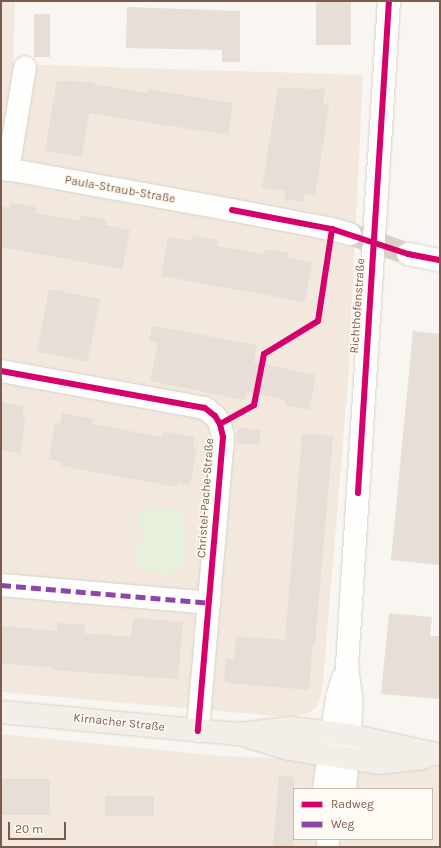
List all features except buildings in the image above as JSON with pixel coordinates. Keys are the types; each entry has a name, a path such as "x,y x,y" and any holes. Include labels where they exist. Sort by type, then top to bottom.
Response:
{"main road":[{"name":"Kirnacher Straße","path":"1,712 238,734 291,728 341,734 440,756"},
{"name":"Kirnacher Straße","path":"238,734 289,749 379,762 440,756"}],"street":[{"name":"Richthofenstraße","path":"338,757 341,734 351,698 347,665 389,1"},
{"name":"Paula-Straub-Straße","path":"25,67 4,169 232,210 332,229 350,234"},
{"path":"408,254 440,260"},
{"name":"Christel-Pache-Straße","path":"1,371 205,408 215,416 220,424 223,437 198,731"},
{"path":"1,585 209,603"},
{"path":"324,788 338,757"},
{"path":"338,757 344,788"}],"shaded area":[{"path":"1,1 15,1 13,64 363,75 348,383 322,692 316,708 308,713 287,717 1,692"},
{"path":"1,734 220,756 378,762 440,768 440,847 1,847"}],"green space":[{"path":"176,506 184,513 182,525 186,537 182,566 168,576 140,569 135,557 137,547 144,536 137,518 144,509 162,509"}],"tunnel":[{"path":"350,234 408,254"}],"marked path":[{"path":"1,585 209,603"}],"cycle path":[{"path":"358,493 389,1"},
{"path":"232,210 332,229 408,254 440,260"},
{"path":"220,424 254,405 264,354 318,321 332,229"},
{"path":"1,371 205,408 215,416 220,424 223,437 198,731"}]}
